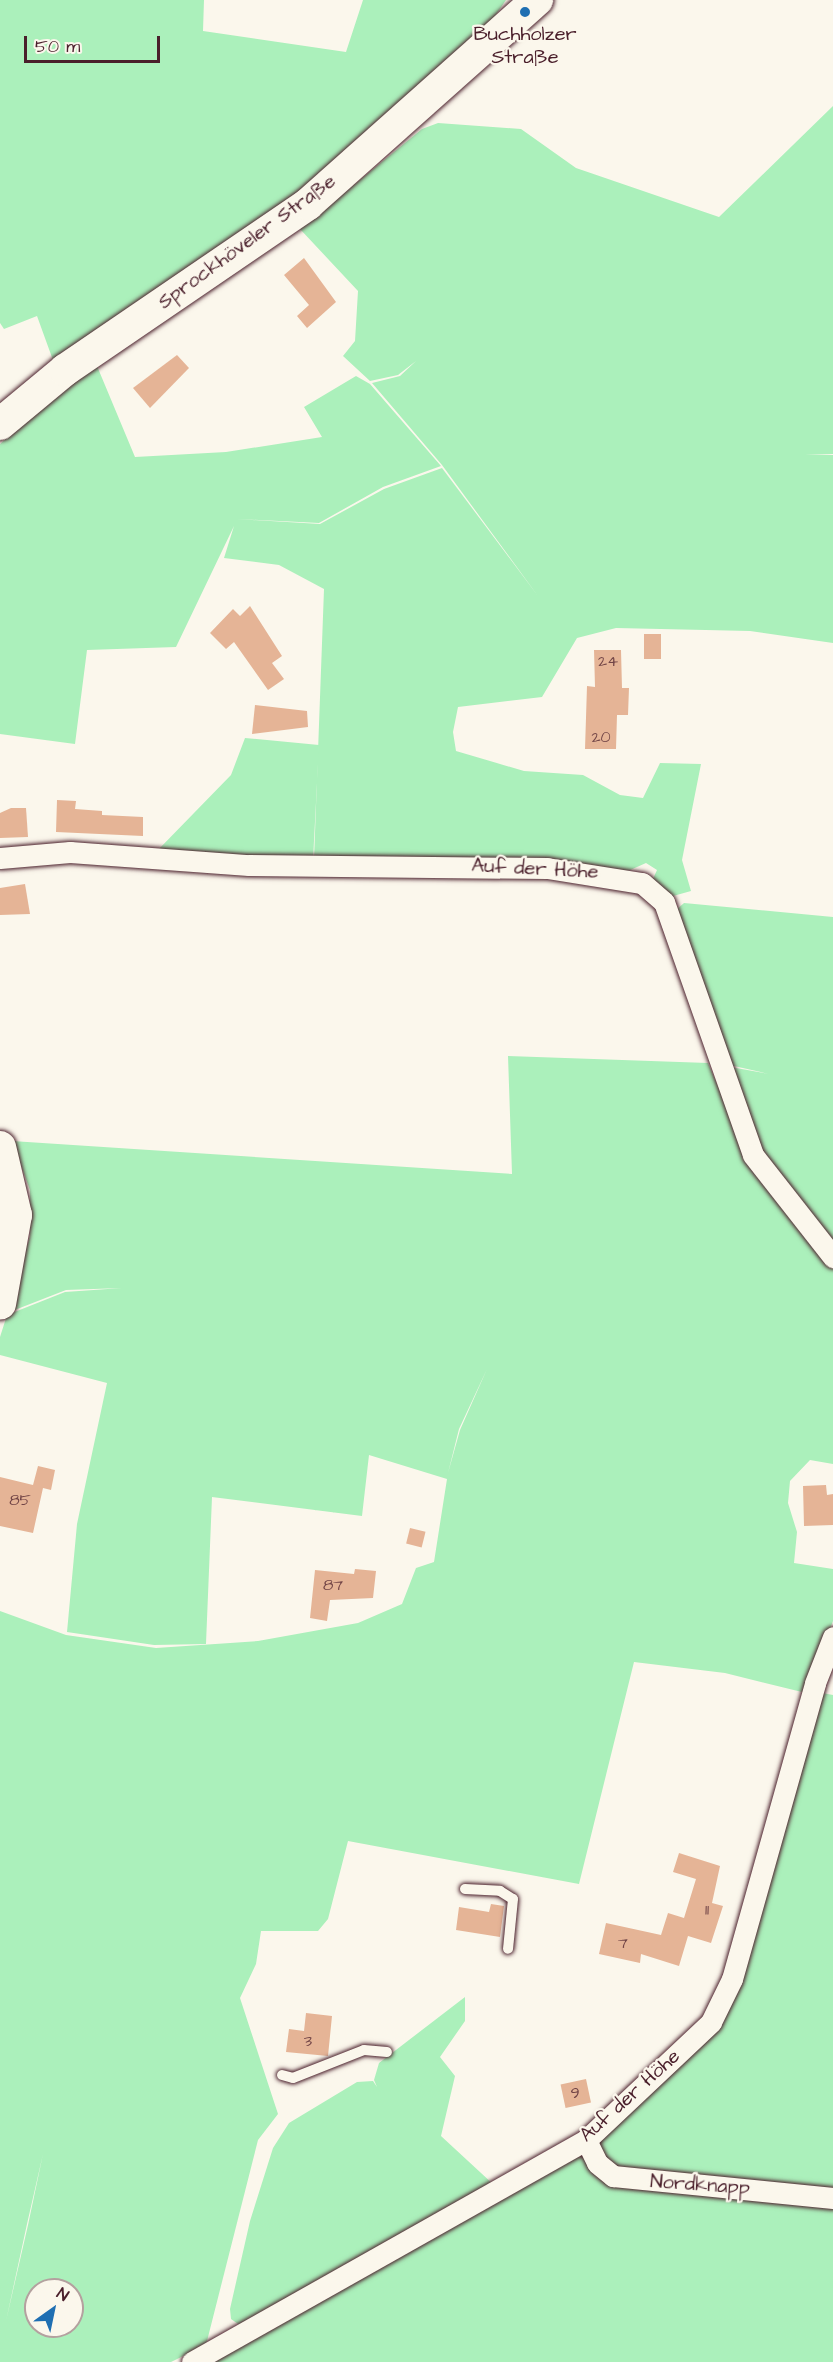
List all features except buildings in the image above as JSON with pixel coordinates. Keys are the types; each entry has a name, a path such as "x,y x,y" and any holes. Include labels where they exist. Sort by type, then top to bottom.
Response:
{"street":[{"name":"Sprockhöveler Straße","path":"0,424 65,370 308,204 537,0"},
{"name":"Auf der Höhe","path":"0,858 70,852 249,865 547,868 642,883 664,902 753,1155 833,1257"},
{"path":"0,1147 16,1215 0,1304"},
{"name":"Auf der Höhe","path":"192,2362 586,2140 711,2022 723,2003 815,1683 833,1637"},
{"name":"Nordknapp","path":"586,2140 588,2151 613,2176 833,2198"}],"lane":[{"path":"465,1889 500,1891 513,1899 508,1948"},
{"path":"282,2075 293,2078 364,2050 387,2052"}],"green space":[{"path":"0,0 204,0 203,31 346,52 363,0 506,0 475,45 326,175 54,363 37,316 4,329 0,323"},
{"path":"833,106 833,454 805,455 833,455 833,643 750,631 616,628 577,638 542,697 458,707 453,732 456,751 524,771 583,775 620,795 643,798 660,763 701,764 682,860 691,891 666,898 652,881 657,870 646,863 628,871 545,860 314,860 324,589 279,565 224,558 234,526 176,647 87,650 75,744 0,734 0,444 64,388 97,366 135,457 226,452 322,437 304,407 356,376 370,384 441,466 383,487 319,523 236,519 320,524 384,489 442,468 538,596 442,465 372,383 400,376 416,361 398,375 370,381 343,356 355,341 358,291 300,229 422,129 438,123 521,129 576,168 719,217"},
{"path":"245,738 319,745 313,860 156,852 231,775"},
{"path":"684,903 833,917 833,1247 757,1154 725,1066 769,1074 725,1064 676,910"},
{"path":"508,1056 708,1063 749,1159 833,1268 833,1464 810,1460 790,1481 788,1503 797,1532 794,1563 833,1569 833,1621 806,1693 725,1673 634,1662 579,1884 348,1841 328,1919 318,1931 261,1931 256,1964 240,1998 278,2114 258,2140 206,2345 171,2362 0,2362 0,1611 66,1635 156,1648 258,1641 358,1623 402,1604 416,1568 434,1562 447,1479 369,1455 362,1516 212,1497 206,1644 154,1645 67,1632 77,1524 107,1383 0,1355 0,1337 7,1315 65,1292 122,1288 66,1290 7,1313 30,1236 30,1190 12,1141 512,1174","holes":["487,1369 460,1430 448,1473 459,1429","43,2154 28,2225 6,2321 27,2224"]},
{"path":"817,1692 833,1695 833,2193 615,2173 592,2141 714,2025"},
{"path":"465,1997 465,2021 440,2057 455,2076 441,2136 494,2185 241,2326 231,2319 230,2309 250,2221 273,2148 289,2123 357,2082 373,2081 377,2087 374,2080 379,2063"},
{"path":"577,2146 597,2168 833,2201 833,2362 204,2362"}],"place":[{"name":"Buchholzer Straße","path":"525,12"}]}
